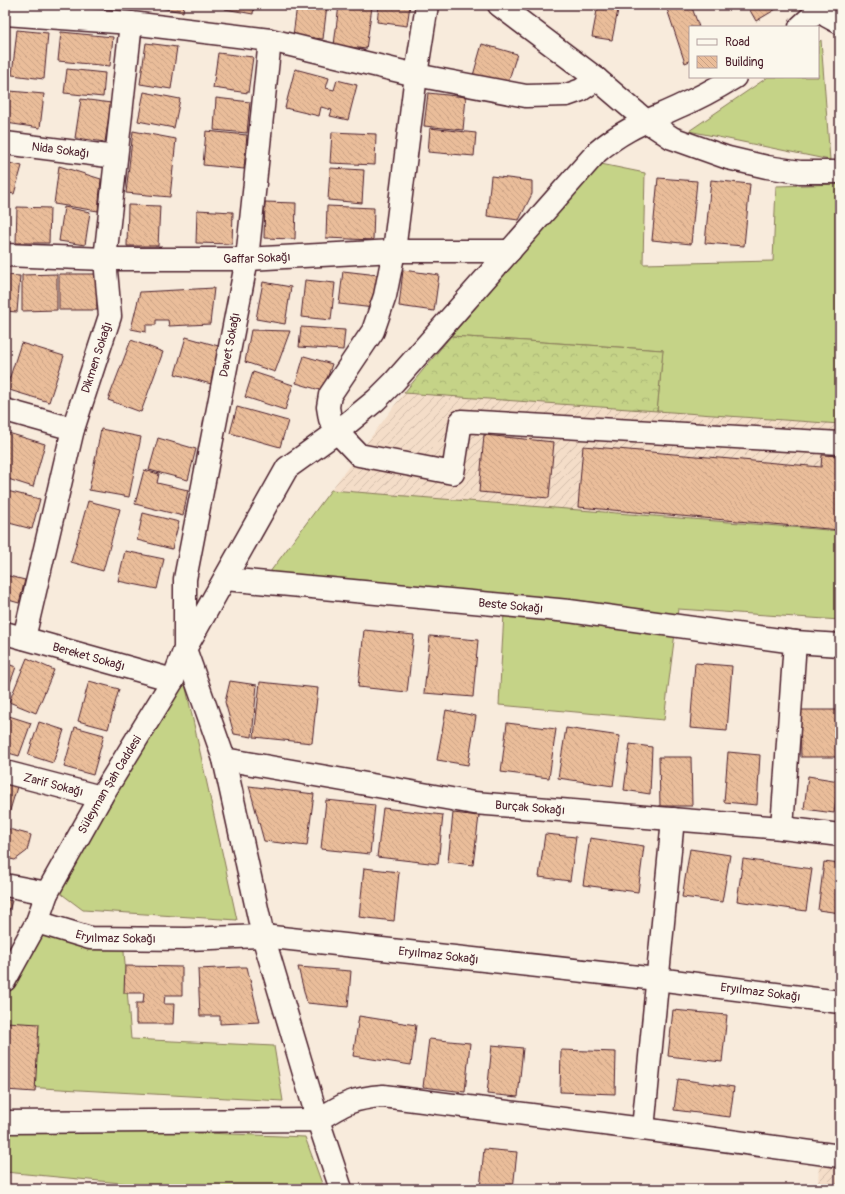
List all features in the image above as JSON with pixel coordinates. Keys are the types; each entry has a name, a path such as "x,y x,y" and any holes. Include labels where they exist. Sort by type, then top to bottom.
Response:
{"street":[{"path":"427,5 416,74 394,251 383,302 373,331 330,395 328,407 330,419 337,432 359,455 453,473 461,421 840,443"},
{"path":"500,5 646,120 672,138 728,158 767,167 800,172 840,172"},
{"path":"801,26 821,6 827,16 840,23"},
{"path":"5,14 131,23 270,40 416,74 526,96 567,95 580,90 597,80"},
{"name":"Dikmen Sokağı","path":"14,636 73,429 110,316 105,259 131,23"},
{"name":"Davet Sokağı","path":"185,649 185,579 247,259 270,40"},
{"path":"341,1189 318,1120 263,936 224,759 185,649 286,468 337,432 376,400 394,382 597,152 613,138 646,120 686,104 733,78"},
{"name":"Nida Sokağı","path":"5,143 116,157"},
{"name":"Gaffar Sokağı","path":"5,255 105,259 247,259 394,251 510,251"},
{"path":"5,410 73,429"},
{"name":"Beste Sokağı","path":"225,579 569,611 795,642 840,645"},
{"name":"Bereket Sokağı","path":"14,636 173,680"},
{"path":"782,828 795,642"},
{"name":"Süleyman Şah Caddesi","path":"5,980 37,922 47,893 101,797 173,680 185,649"},
{"name":"Burçak Sokağı","path":"224,759 474,803 782,828 840,835"},
{"name":"Zarif Sokağı","path":"5,772 101,797"},
{"path":"643,1129 656,979 673,819"},
{"path":"5,885 47,893"},
{"name":"Eryılmaz Sokağı","path":"37,922 90,938 187,939 263,936 656,979 840,1002"},
{"path":"5,1122 318,1120 346,1103 364,1097 383,1096 840,1156"}],"shaded area":[{"path":"404,393 840,424 840,531 331,490"},
{"path":"819,1160 840,1162 840,1189 818,1189"}],"green space":[{"path":"821,40 830,160 689,131 767,78 819,78 819,42"},
{"path":"601,164 645,173 643,264 773,261 776,186 840,184 840,424 657,411 663,350 451,336"},
{"path":"451,336 663,350 657,411 404,393"},
{"path":"331,490 840,531 840,620 678,609 664,720 499,705 505,594 267,576"},
{"path":"184,679 237,920 83,910 55,889"},
{"path":"39,922 123,939 131,1039 274,1046 283,1101 5,1086 5,991"},
{"path":"5,1125 305,1137 324,1189 184,1189 5,1172"}],"building":[{"path":"155,5 184,5 183,12 154,7"},
{"path":"226,5 254,5 253,14 225,9"},
{"path":"297,5 327,5 323,39 293,36"},
{"path":"339,5 372,7 366,49 334,45"},
{"path":"379,5 410,5 407,26 377,22"},
{"path":"598,5 619,5 612,40 592,37"},
{"path":"678,5 691,5 699,26 689,26 689,61 685,63 667,9"},
{"path":"747,5 783,5 756,21"},
{"path":"17,30 48,33 44,79 12,75"},
{"path":"61,32 113,37 110,66 58,61"},
{"path":"146,43 177,47 171,89 140,84"},
{"path":"482,44 517,54 506,89 472,79"},
{"path":"218,53 253,57 248,93 213,88"},
{"path":"67,69 105,73 103,97 64,93"},
{"path":"295,69 329,78 326,88 334,90 337,80 357,85 348,120 330,116 332,110 321,107 319,116 285,108"},
{"path":"10,91 44,94 40,128 6,123"},
{"path":"144,92 180,99 174,128 138,121"},
{"path":"428,93 466,97 463,130 424,126"},
{"path":"216,98 250,102 247,133 214,130"},
{"path":"81,99 111,103 105,142 75,138"},
{"path":"430,128 476,133 474,156 428,152"},
{"path":"133,131 176,139 170,197 126,193"},
{"path":"206,131 247,135 244,169 203,165"},
{"path":"332,132 376,134 375,165 330,163"},
{"path":"5,162 22,166 14,194 5,192"},
{"path":"59,166 101,179 98,211 54,204"},
{"path":"330,168 364,170 362,203 328,200"},
{"path":"491,176 532,181 532,194 519,220 487,216"},
{"path":"658,178 697,181 691,244 652,240"},
{"path":"711,180 750,184 744,246 705,243"},
{"path":"265,202 296,203 295,239 264,238"},
{"path":"128,205 160,206 158,246 127,246"},
{"path":"327,206 374,208 373,240 326,238"},
{"path":"17,207 50,208 49,243 16,243"},
{"path":"64,207 90,212 85,245 59,241"},
{"path":"197,210 233,212 232,244 196,243"},
{"path":"403,270 439,275 434,311 399,306"},
{"path":"343,271 378,275 374,308 339,304"},
{"path":"57,274 57,310 22,311 22,275"},
{"path":"59,274 96,274 97,310 59,310"},
{"path":"5,275 20,276 17,312 5,311"},
{"path":"305,280 335,283 331,320 301,317"},
{"path":"263,282 291,287 285,324 256,319"},
{"path":"214,288 210,324 169,326 168,320 156,320 156,325 146,325 146,332 131,329 140,292"},
{"path":"301,327 345,330 343,350 299,347"},
{"path":"251,330 290,331 275,372 245,362"},
{"path":"186,337 222,347 211,384 175,374"},
{"path":"131,340 163,352 141,412 108,400"},
{"path":"21,343 64,356 49,402 6,389"},
{"path":"304,356 332,364 323,391 296,383"},
{"path":"253,372 293,385 285,410 245,397"},
{"path":"237,407 288,421 280,447 230,433"},
{"path":"101,429 141,437 129,497 89,490"},
{"path":"5,432 45,444 33,487 5,478"},
{"path":"484,435 554,442 549,498 479,492"},
{"path":"158,438 196,449 188,480 149,470"},
{"path":"583,446 821,467 822,455 840,456 840,530 578,507"},
{"path":"144,470 159,474 157,483 188,490 183,516 135,504"},
{"path":"7,491 40,499 32,529 5,522 5,498"},
{"path":"88,501 120,509 103,571 71,562"},
{"path":"143,513 179,522 172,549 137,540"},
{"path":"125,551 164,559 157,589 118,581"},
{"path":"5,575 25,580 19,603 5,599"},
{"path":"364,630 414,635 407,692 358,687"},
{"path":"430,636 478,640 473,697 424,693"},
{"path":"27,658 54,670 36,713 9,702"},
{"path":"5,663 16,667 5,697"},
{"path":"695,663 732,666 727,731 690,728"},
{"path":"89,681 119,689 108,729 78,721"},
{"path":"230,681 257,685 252,737 234,734 225,702"},
{"path":"260,682 318,688 312,743 254,737"},
{"path":"446,710 476,716 468,765 437,760"},
{"path":"800,710 840,710 840,757 801,757"},
{"path":"9,716 31,723 19,756 5,752 5,728"},
{"path":"39,722 64,730 53,763 28,755"},
{"path":"507,723 556,729 549,778 501,772"},
{"path":"75,727 104,735 93,775 64,767"},
{"path":"566,728 620,736 613,786 558,778"},
{"path":"630,744 652,747 650,794 624,790"},
{"path":"728,752 760,755 757,805 724,802"},
{"path":"659,757 691,757 692,806 660,806"},
{"path":"808,776 839,781 834,813 804,809"},
{"path":"5,783 17,787 8,817 5,816"},
{"path":"249,786 314,794 307,846 264,841"},
{"path":"326,800 375,805 370,854 321,849"},
{"path":"383,808 443,815 438,864 377,857"},
{"path":"453,813 479,816 473,865 448,862"},
{"path":"5,828 31,835 27,851 15,860 5,858"},
{"path":"545,834 576,837 570,881 539,877"},
{"path":"590,838 644,846 638,892 583,885"},
{"path":"690,849 730,855 722,902 682,897"},
{"path":"743,859 812,869 806,911 737,901"},
{"path":"824,862 840,864 840,913 818,910"},
{"path":"364,868 399,872 394,921 359,917"},
{"path":"5,899 12,901 5,924"},
{"path":"125,966 182,967 182,995 165,995 164,1004 174,1004 173,1024 136,1024 136,1003 143,1003 144,993 124,993"},
{"path":"247,967 260,1022 220,1024 220,1016 200,1016 198,969"},
{"path":"298,967 351,971 348,1007 307,1003"},
{"path":"673,1010 727,1015 722,1062 668,1056"},
{"path":"359,1016 416,1025 411,1065 353,1056"},
{"path":"5,1022 39,1024 35,1092 5,1090"},
{"path":"429,1039 470,1043 465,1092 423,1087"},
{"path":"492,1045 523,1048 518,1097 487,1094"},
{"path":"561,1050 616,1052 615,1094 560,1092"},
{"path":"678,1079 734,1087 730,1117 674,1110"},
{"path":"484,1149 517,1152 513,1189 480,1189"}]}
